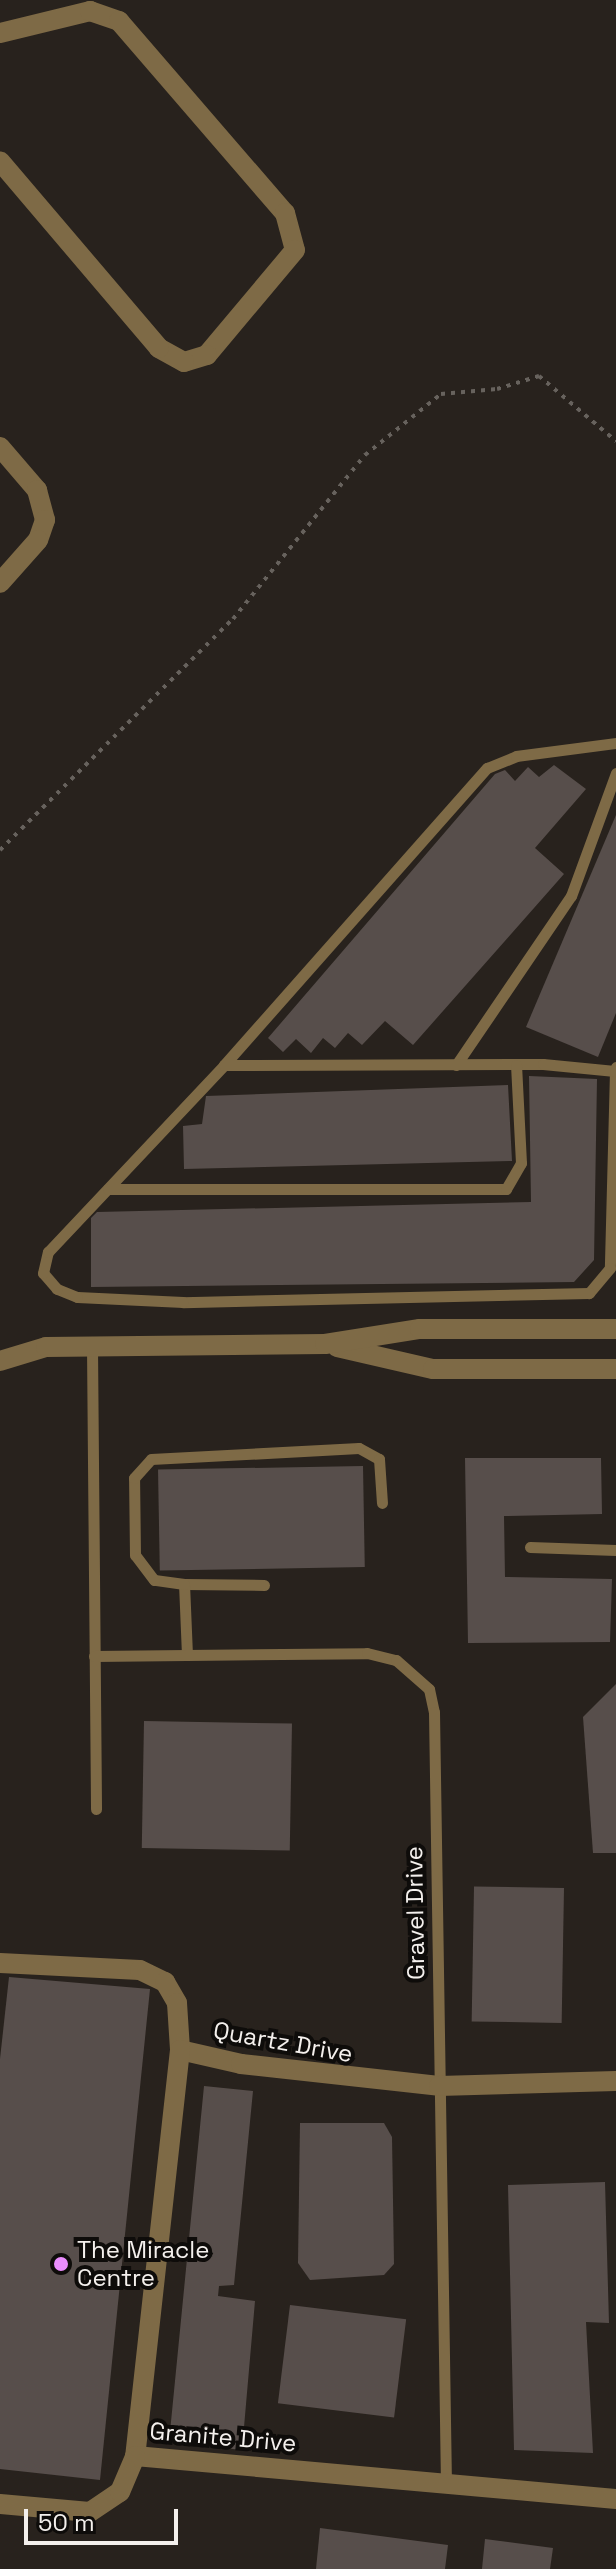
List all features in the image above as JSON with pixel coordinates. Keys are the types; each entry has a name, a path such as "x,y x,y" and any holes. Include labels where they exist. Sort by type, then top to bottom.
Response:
{"street":[{"path":"0,33 90,11 119,21 285,213 295,250 207,355 184,362 159,348 0,161"},
{"path":"0,447 37,490 45,520 38,540 0,583"},
{"path":"0,1361 46,1347 325,1344 420,1329 616,1329"},
{"path":"325,1344 433,1369 616,1369"},
{"name":"Quartz Drive","path":"0,1963 140,1970 165,1982 177,2003 180,2050 364,2082 439,2086 616,2081"},
{"name":"Granite Drive","path":"180,2050 135,2456 616,2499"},
{"path":"0,2504 90,2512 120,2492 135,2456"}],"lane":[{"path":"224,1065 516,1065 616,1070 610,1268 597,1287 578,1296 183,1302 77,1297 57,1289 43,1273 48,1252 224,1065 487,768 516,756 616,743"},
{"path":"456,1065 571,896 616,773"},
{"path":"108,1189 506,1189 521,1163 516,1065"},
{"path":"92,1347 96,1809"},
{"path":"264,1585 184,1584 154,1580 135,1555 134,1478 151,1459 359,1448 379,1459 382,1503"},
{"path":"530,1547 616,1550"},
{"path":"184,1584 187,1655"},
{"name":"Gravel Drive","path":"94,1656 380,1655 406,1665 429,1689 446,2483"}],"path":[{"path":"0,850 233,619 365,455 441,394 497,389 539,376 616,441"}],"building":[{"path":"554,765 586,789 535,848 564,874 413,1045 385,1021 362,1045 348,1033 335,1048 323,1038 311,1053 296,1039 283,1052 268,1038 495,774 505,770 515,781 528,767 539,777"},
{"path":"616,815 616,1013 598,1057 526,1027"},
{"path":"529,1076 597,1079 594,1260 574,1282 91,1287 91,1218 97,1212 531,1202"},
{"path":"508,1085 512,1161 184,1169 183,1126 202,1124 206,1096"},
{"path":"465,1458 601,1458 602,1514 504,1516 505,1577 612,1579 610,1642 468,1643"},
{"path":"363,1466 365,1567 160,1571 158,1470"},
{"path":"616,1684 616,1853 593,1853 583,1717"},
{"path":"144,1721 292,1724 290,1851 142,1848"},
{"path":"474,1886 564,1888 562,2023 472,2021"},
{"name":"The Miracle Centre","path":"9,1977 150,1989 100,2480 0,2469 0,2059"},
{"path":"204,2086 253,2091 234,2285 219,2286 218,2296 255,2301 242,2450 169,2442"},
{"path":"300,2123 384,2123 392,2137 394,2264 384,2275 310,2280 298,2263"},
{"path":"605,2182 609,2323 586,2322 593,2453 514,2450 508,2185"},
{"path":"290,2305 406,2319 394,2418 278,2403"},
{"path":"320,2528 448,2545 445,2569 316,2569"},
{"path":"485,2539 553,2548 550,2569 482,2569"}],"place":[{"name":"The Miracle Centre","path":"61,2264"}]}
